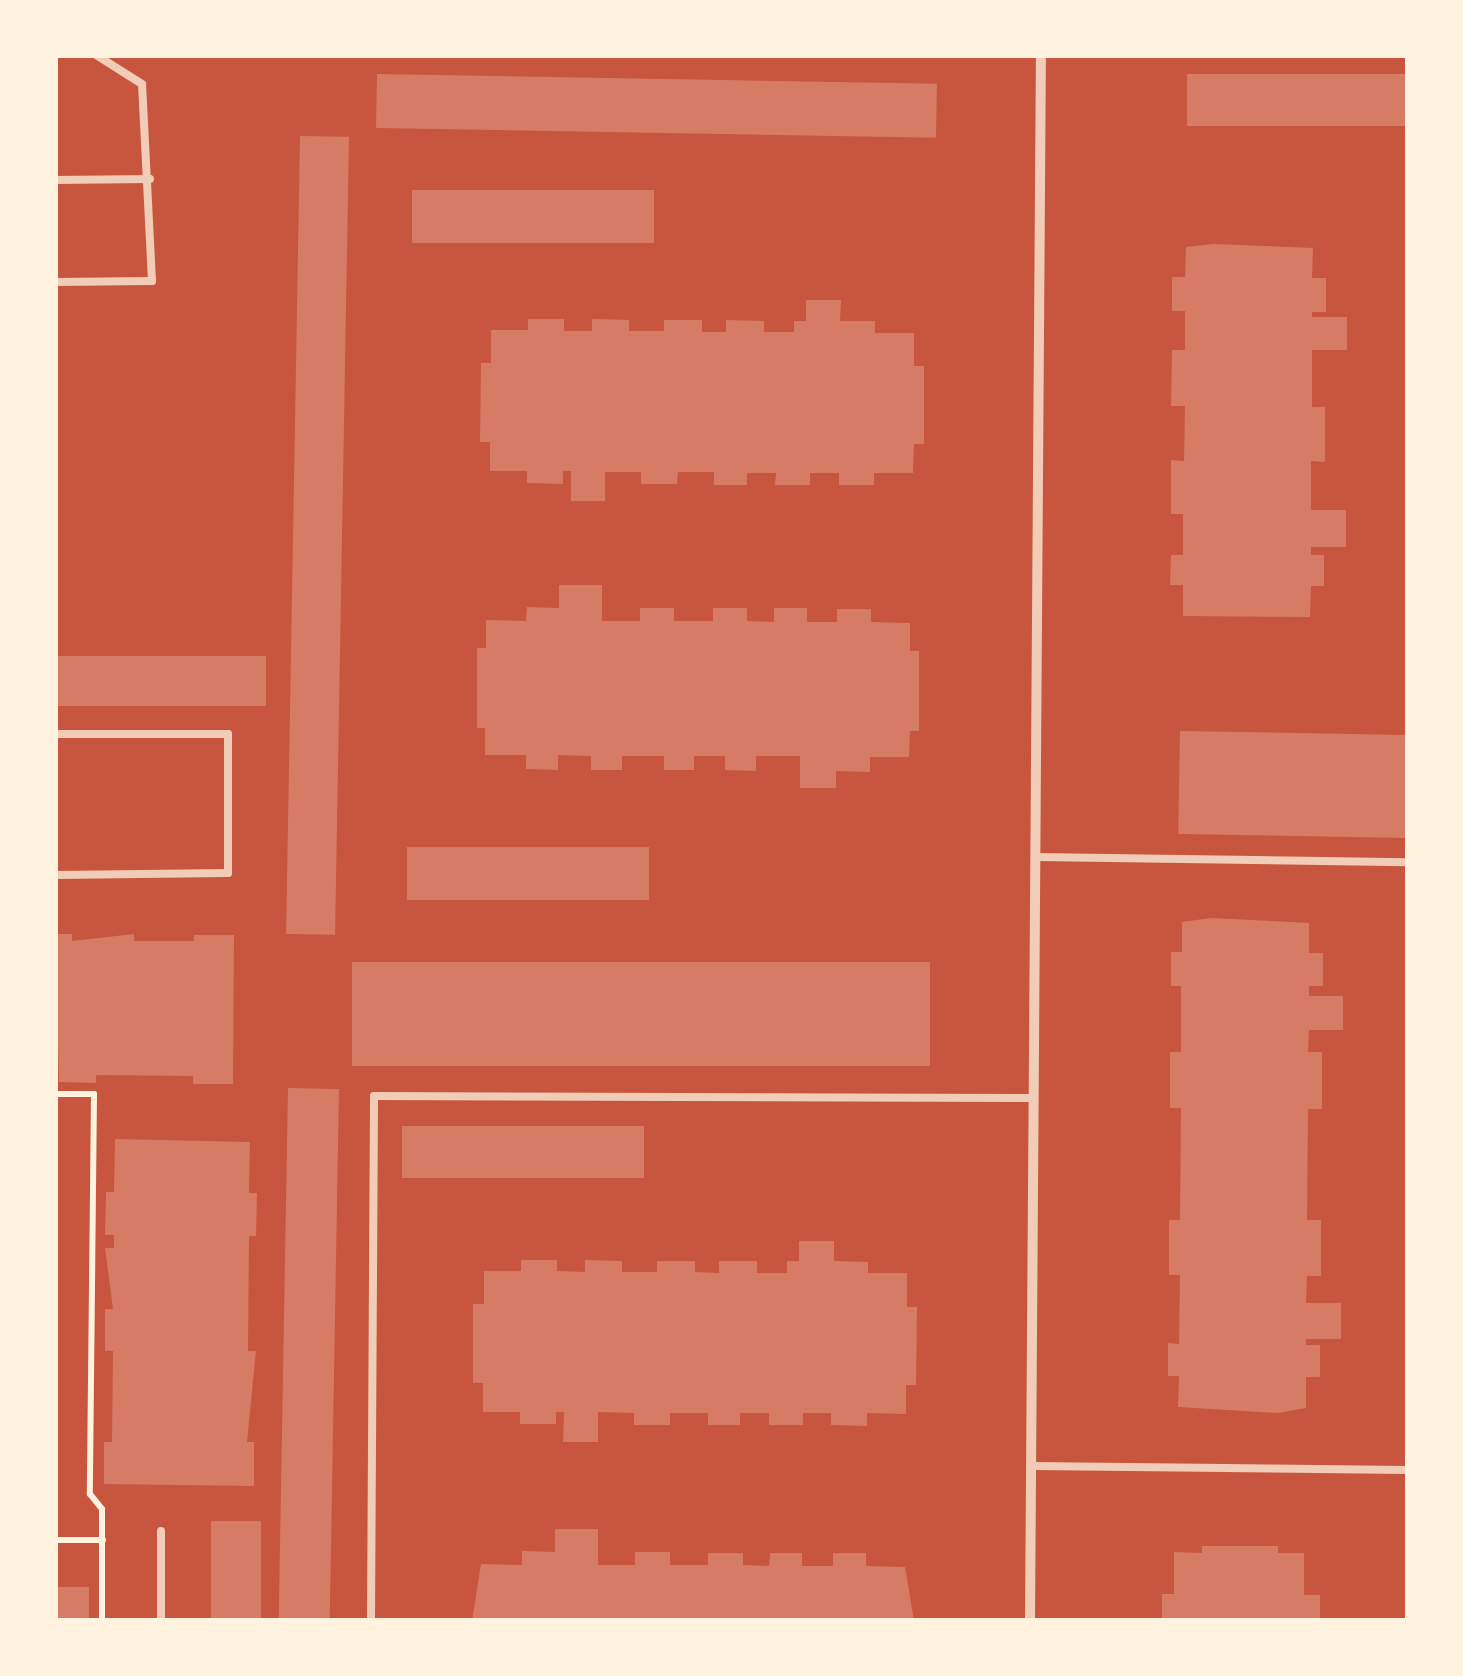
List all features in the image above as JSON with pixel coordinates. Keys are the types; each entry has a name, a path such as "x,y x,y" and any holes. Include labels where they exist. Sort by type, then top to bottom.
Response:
{"street":[{"path":"1030,1621 1041,55"}],"lane":[{"path":"55,282 152,281 150,179 142,84 96,55"},
{"path":"55,180 150,179"},
{"path":"55,734 228,734 228,873 55,874"},
{"path":"1036,857 1408,862"},
{"path":"371,1621 374,1096 1034,1098"},
{"path":"1032,1466 1408,1470"},
{"path":"161,1531 161,1621"}],"path":[{"path":"55,1094 94,1094 90,1494 102,1509 102,1621"},
{"path":"55,1540 103,1540"}],"building":[{"path":"377,74 937,84 936,138 376,128"},
{"path":"1187,74 1408,74 1408,126 1187,126"},
{"path":"300,136 349,137 335,935 286,934"},
{"path":"412,190 654,190 654,243 412,243"},
{"path":"1213,244 1313,248 1312,278 1326,278 1326,312 1312,312 1312,317 1347,317 1347,350 1312,350 1312,407 1325,407 1325,462 1311,461 1311,510 1346,510 1346,547 1311,547 1311,555 1324,555 1324,586 1311,586 1310,617 1183,616 1183,585 1170,585 1171,555 1183,555 1183,514 1171,514 1171,460 1184,461 1185,406 1171,406 1172,350 1185,350 1185,311 1172,311 1172,277 1185,277 1186,247"},
{"path":"806,300 841,300 840,321 875,321 875,333 914,333 914,366 924,366 924,444 914,444 913,473 874,473 874,485 839,485 839,473 810,473 810,485 775,485 776,473 747,473 747,485 714,485 714,472 678,472 677,484 641,484 641,472 605,472 605,501 571,501 571,471 563,471 563,484 527,483 527,471 490,471 490,442 480,442 481,363 491,363 491,330 528,330 528,319 564,319 564,331 592,331 592,319 629,320 629,331 664,331 664,320 702,320 702,332 726,332 726,320 764,321 764,332 794,332 794,321 806,321"},
{"path":"559,585 602,585 602,621 640,621 640,608 674,608 674,621 713,621 713,608 747,608 747,621 774,622 774,608 807,608 807,622 837,622 837,609 871,609 871,622 910,623 910,651 919,651 919,731 910,731 909,757 870,757 870,772 836,771 836,788 800,788 800,756 756,756 756,771 725,770 725,756 694,756 694,770 664,770 664,756 622,756 622,770 591,770 591,756 558,755 558,770 526,769 526,755 485,755 485,728 477,728 477,648 486,648 486,620 526,621 527,607 559,608"},
{"path":"55,656 266,656 266,706 55,706"},
{"path":"1180,731 1408,735 1406,838 1178,834"},
{"path":"407,847 649,847 649,900 407,900"},
{"path":"1211,918 1309,923 1309,953 1323,953 1323,986 1309,986 1309,996 1343,996 1343,1030 1309,1030 1308,1052 1322,1052 1322,1109 1308,1109 1307,1220 1321,1220 1321,1276 1307,1276 1306,1303 1341,1303 1341,1339 1306,1339 1306,1345 1320,1345 1320,1377 1306,1377 1306,1408 1278,1413 1178,1407 1179,1376 1168,1376 1168,1343 1179,1344 1180,1275 1169,1275 1169,1220 1180,1220 1181,1108 1170,1108 1170,1052 1181,1052 1181,986 1171,986 1171,952 1182,952 1182,922"},
{"path":"55,934 72,934 72,941 134,934 134,941 194,941 194,935 234,935 233,1084 193,1084 193,1076 96,1075 96,1083 59,1082"},
{"path":"352,962 930,962 930,1066 352,1066"},
{"path":"288,1088 339,1089 330,1621 279,1621"},
{"path":"402,1126 644,1126 644,1178 402,1178"},
{"path":"115,1139 250,1142 249,1193 257,1193 256,1236 249,1236 248,1351 256,1351 247,1442 254,1442 254,1486 104,1484 104,1442 112,1442 113,1351 105,1351 105,1309 113,1309 105,1248 114,1248 114,1235 105,1235 106,1192 114,1192"},
{"path":"799,1241 834,1241 834,1261 868,1262 868,1273 907,1273 907,1307 917,1307 916,1385 906,1385 906,1414 867,1413 867,1426 831,1425 831,1413 803,1413 803,1425 769,1425 769,1413 740,1413 740,1425 708,1425 708,1413 670,1413 670,1425 634,1425 634,1413 598,1412 598,1442 563,1442 564,1412 556,1412 556,1424 520,1424 520,1412 483,1412 483,1383 473,1383 473,1304 484,1304 484,1271 521,1271 521,1260 557,1260 557,1271 585,1272 585,1260 622,1261 622,1272 657,1272 657,1261 695,1261 695,1272 719,1273 719,1261 757,1261 757,1273 787,1273 787,1261 799,1261"},
{"path":"211,1521 261,1521 261,1621 211,1621"},
{"path":"555,1529 598,1529 598,1565 635,1565 635,1552 670,1552 670,1565 708,1565 708,1553 743,1553 743,1565 769,1566 770,1553 802,1553 802,1566 833,1566 833,1553 866,1553 866,1566 905,1567 914,1621 472,1621 481,1564 522,1565 522,1551 555,1552"},
{"path":"1202,1546 1278,1546 1278,1553 1304,1553 1304,1595 1320,1595 1320,1621 1162,1621 1162,1594 1174,1594 1174,1552 1202,1553"},
{"path":"55,1587 89,1587 89,1621 55,1621"}]}
